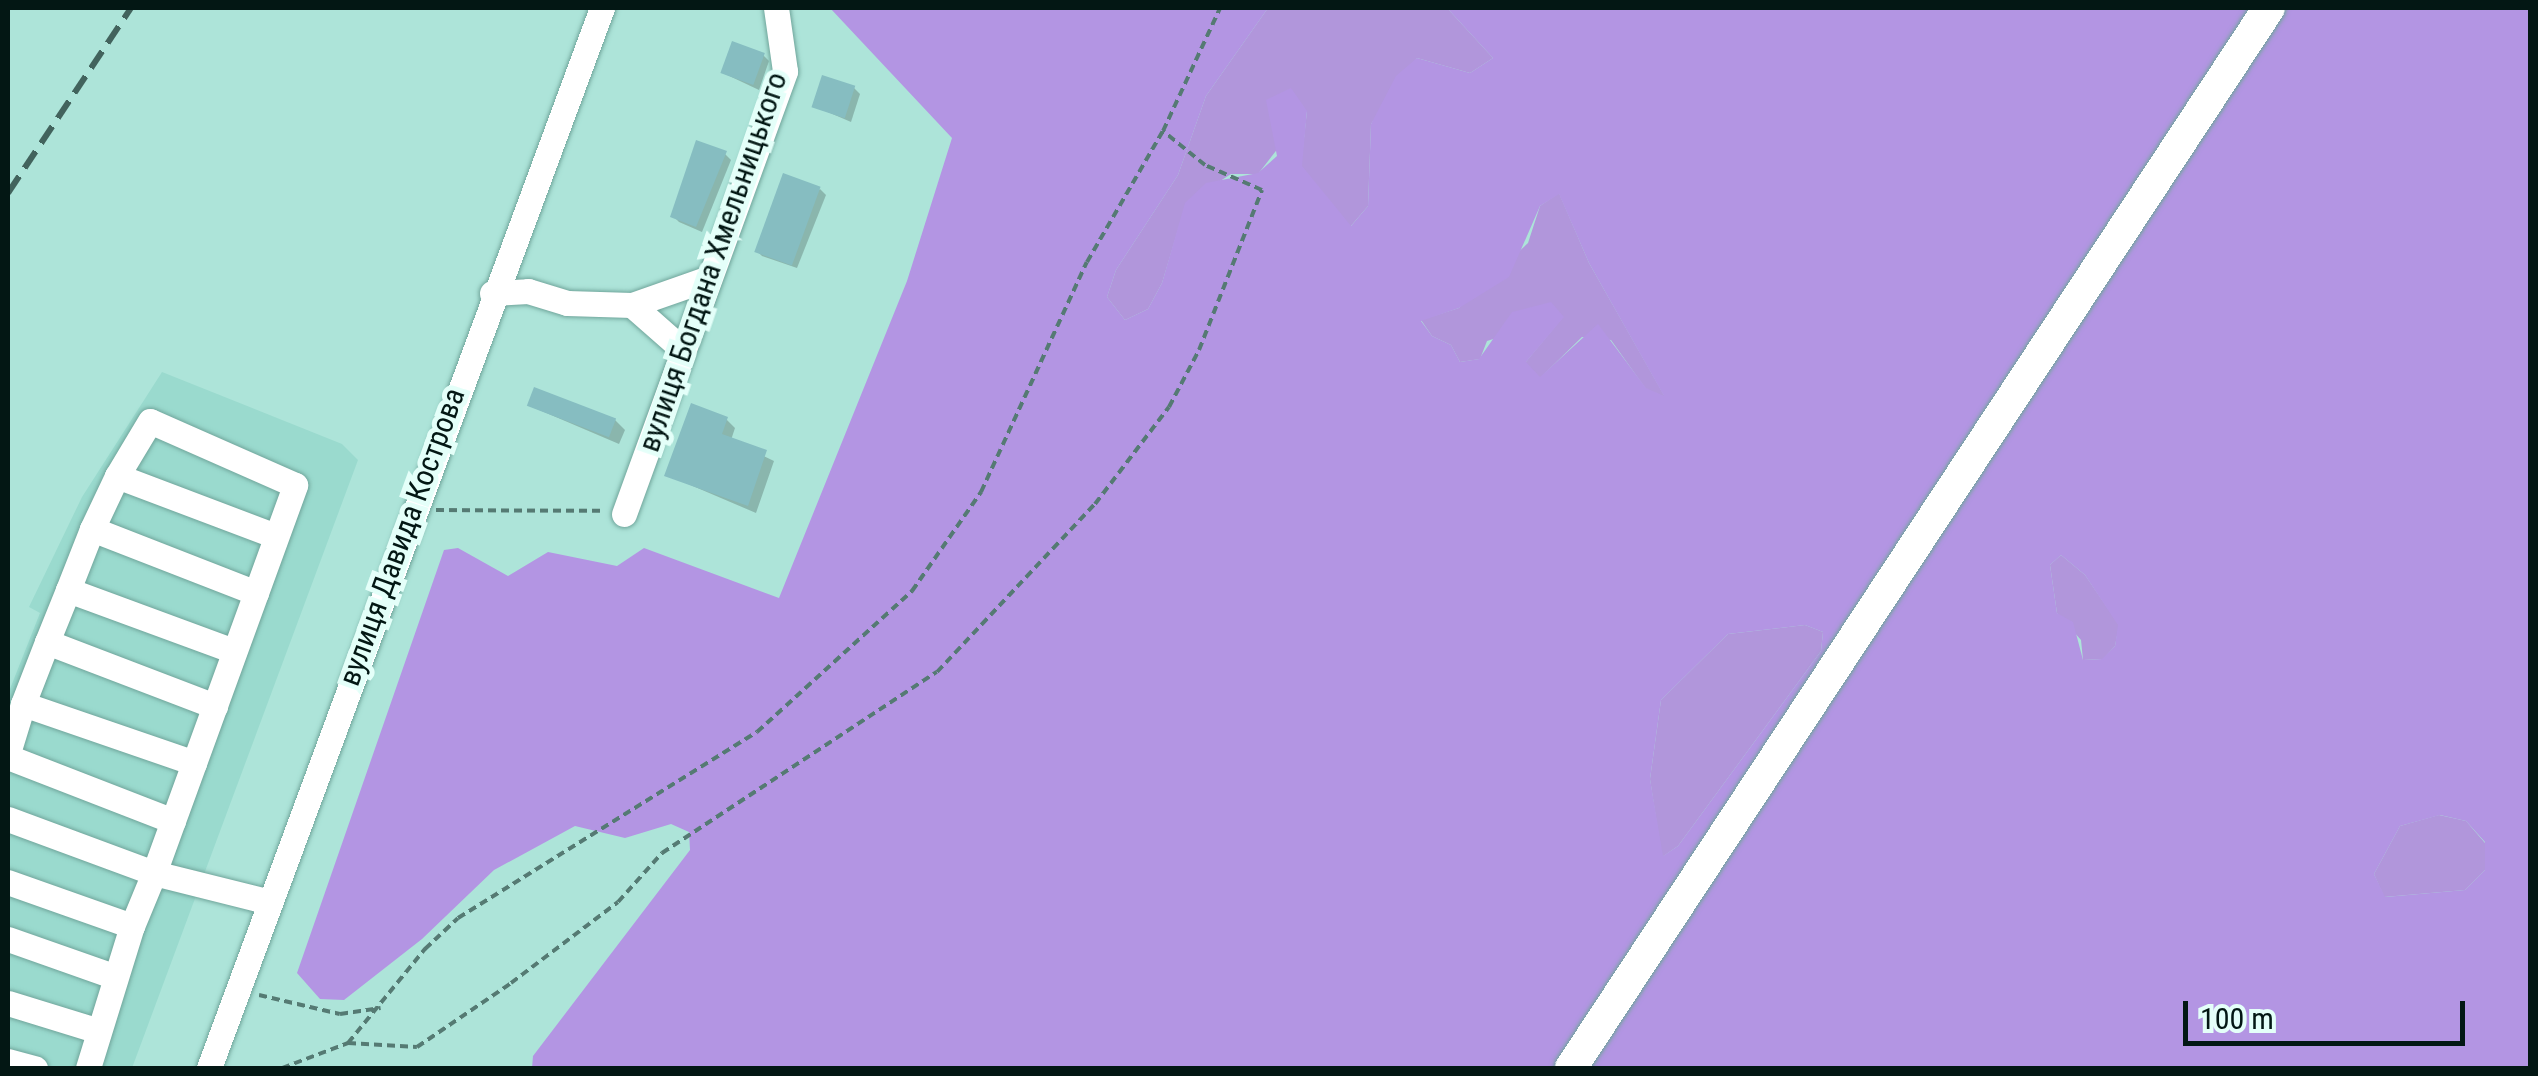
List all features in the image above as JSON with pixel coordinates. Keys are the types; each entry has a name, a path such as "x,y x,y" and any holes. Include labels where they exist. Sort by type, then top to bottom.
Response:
{"main road":[{"path":"1570,1068 2268,8"}],"street":[{"name":"вулиця Давида Кострова","path":"209,1068 266,901 602,8"},
{"name":"вулиця Богдана Хмельницького","path":"624,514 785,71 776,8"},
{"path":"492,293 528,291 567,303 632,305 709,278"},
{"path":"632,305 682,350"},
{"path":"88,1068 132,926 154,874 295,485 150,421 92,529 22,704 8,755 172,821"},
{"path":"118,476 276,536"},
{"path":"92,529 256,593"},
{"path":"68,590 234,652"},
{"path":"47,642 214,706"},
{"path":"22,704 194,763"},
{"path":"8,820 154,874 266,901"},
{"path":"8,882 132,926"},
{"path":"8,939 116,977"},
{"path":"8,1003 100,1031"},
{"path":"8,1061 35,1068"}],"path":[{"path":"348,1043 381,1008 424,949 458,918 756,732 912,591 981,492 1086,262 1163,131 1220,8"},
{"path":"282,1068 348,1043 417,1047 511,984 618,902 662,852 936,672 1095,504 1184,379 1262,190 1205,166 1163,131"},
{"path":"412,510 624,514"},
{"path":"238,990 340,1014 381,1008"}],"shaded area":[{"path":"830,8 1268,8 1206,96 1178,175 1116,270 1107,297 1125,320 1148,309 1162,283 1185,203 1206,183 1258,173 1277,156 1266,100 1291,88 1307,111 1302,166 1351,226 1368,206 1371,124 1396,76 1417,58 1470,73 1493,58 1447,8 2530,8 2530,1068 532,1068 533,1056 690,850 689,832 671,824 625,838 575,826 494,870 422,939 344,1000 320,999 297,973 444,550 458,548 508,576 548,552 617,566 644,548 779,598 907,281 952,138","holes":["1559,194 1589,263 1664,396 1646,388 1598,324 1540,377 1526,362 1564,317 1551,302 1512,312 1479,359 1460,362 1451,345 1432,336 1421,321 1459,308 1509,277 1540,206","2061,555 2085,575 2118,625 2115,646 2102,659 2083,660 2073,622 2057,613 2050,565","1805,625 1823,632 1821,651 1678,846 1663,856 1650,779 1661,700 1728,634","2440,815 2466,821 2485,842 2485,870 2465,890 2385,897 2374,874 2400,826"]},
{"path":"1268,8 1447,8 1493,58 1470,73 1417,58 1371,124 1368,206 1350,227 1301,166 1307,111 1258,174 1231,174 1186,203 1162,283 1148,309 1125,320 1107,297 1116,270 1178,175 1206,96"},
{"path":"1559,193 1589,263 1665,397 1646,389 1611,340 1582,337 1540,378 1525,363 1563,317 1487,341 1480,359 1460,362 1451,345 1432,336 1421,320 1459,308 1528,243 1540,206"},
{"path":"162,372 342,444 358,460 132,1068 8,1068 8,694 40,613 29,607 82,497"},
{"path":"2061,555 2085,575 2119,625 2115,646 2103,659 2083,660 2081,640 2057,613 2050,565"},
{"path":"1805,625 1823,632 1821,651 1678,846 1662,857 1650,779 1661,700 1728,634"},
{"path":"2439,815 2466,821 2485,843 2485,870 2465,890 2384,897 2374,874 2400,826"}],"building":[{"path":"732,41 765,53 753,85 720,73"},
{"path":"822,75 855,86 845,118 811,107"},
{"path":"696,140 727,151 696,227 670,217"},
{"path":"783,173 821,187 792,266 754,252"},
{"path":"534,387 616,419 609,437 527,406"},
{"path":"691,403 728,417 722,434 767,450 748,506 664,476"}],"railway":[{"path":"8,193 131,8"}]}
